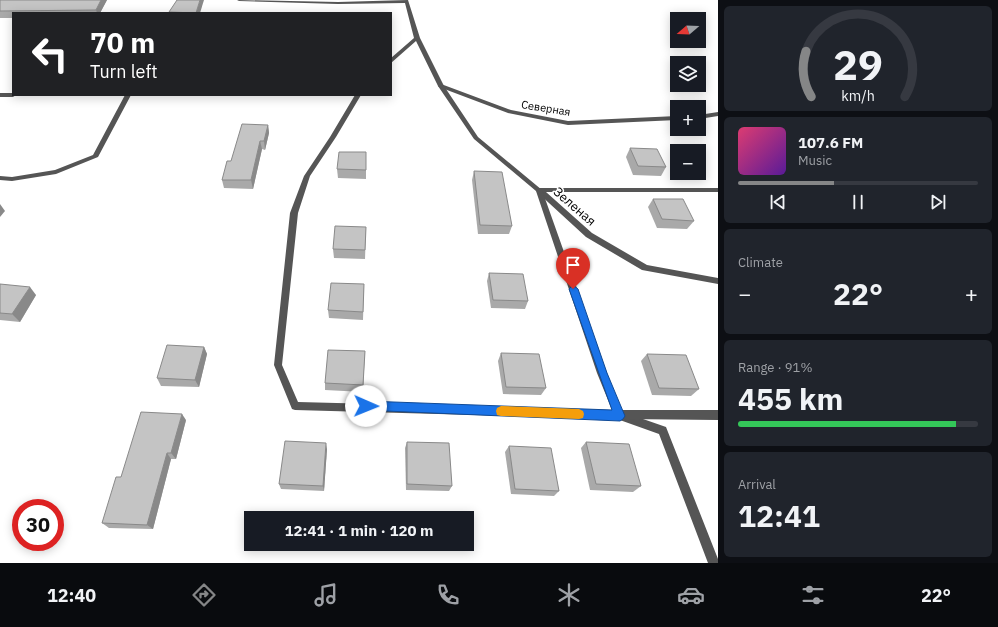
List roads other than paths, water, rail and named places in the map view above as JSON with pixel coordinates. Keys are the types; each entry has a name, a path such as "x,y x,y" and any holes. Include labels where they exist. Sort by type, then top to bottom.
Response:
{"street":[{"path":"239,0 338,3 406,1 417,38 441,86 476,138 539,190 602,373 620,416 662,430 714,563"},
{"path":"392,60 417,38"},
{"name":"Северная","path":"441,86 510,112 568,123 670,118"},
{"path":"0,95 12,95"},
{"path":"0,178 12,179 56,172 96,156 127,96"},
{"path":"357,96 334,137 308,176 294,214 278,365 295,406 380,407 620,416 718,415"},
{"path":"706,116 718,114"},
{"name":"Зеленая","path":"539,190 718,190"},
{"name":"Зеленая","path":"539,190 589,235 645,268 718,281"}]}
